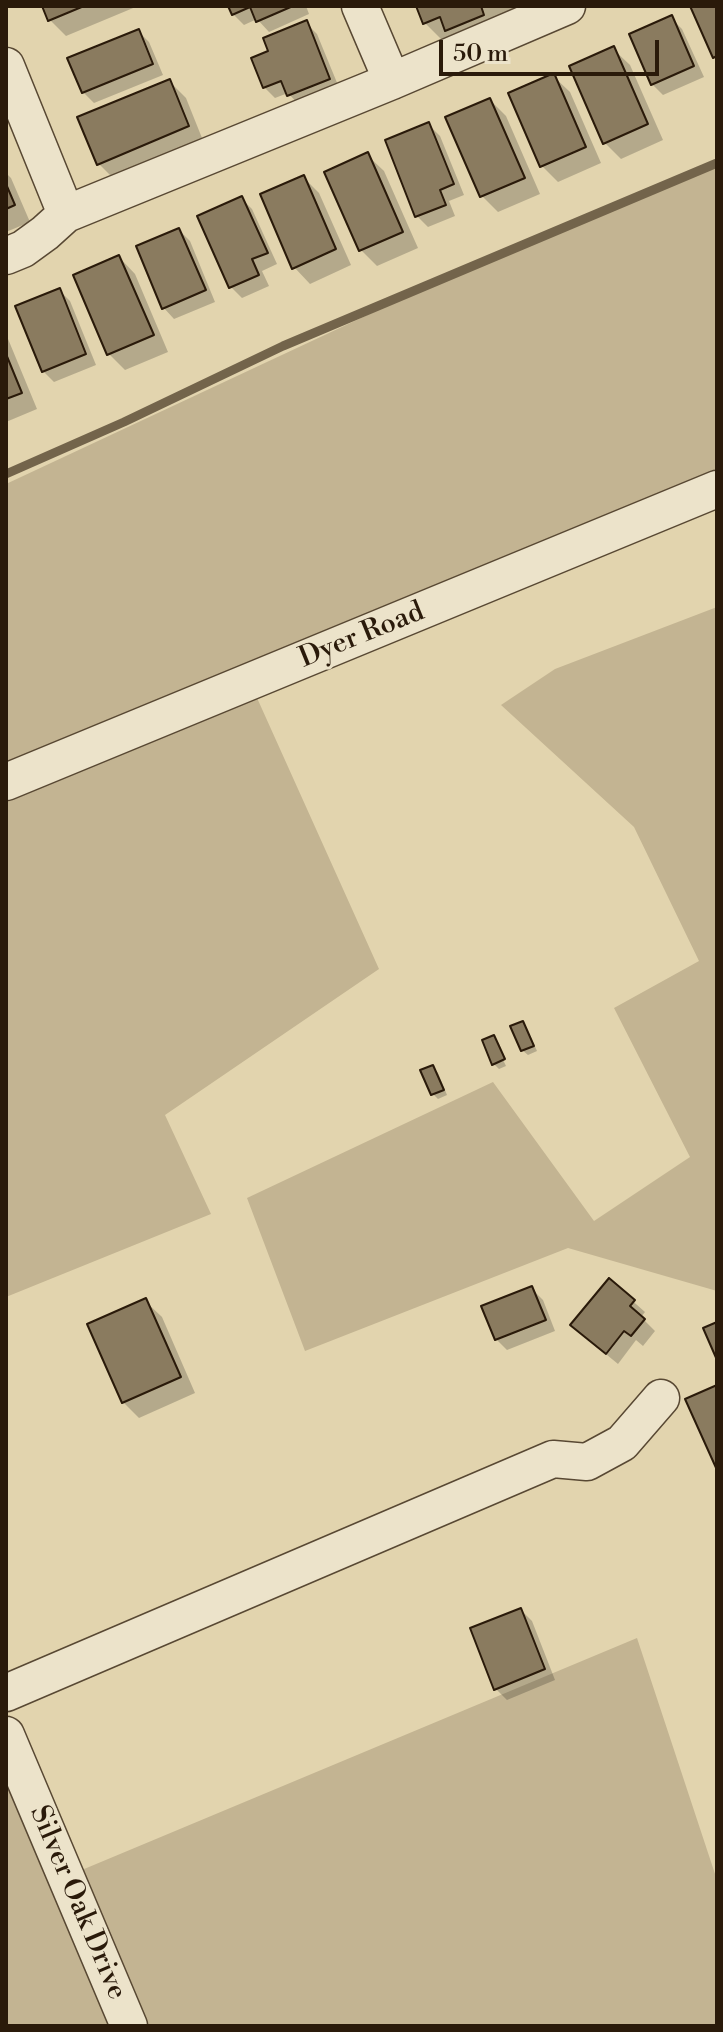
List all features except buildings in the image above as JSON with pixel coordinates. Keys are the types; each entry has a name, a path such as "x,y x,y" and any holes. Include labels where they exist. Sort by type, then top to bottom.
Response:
{"street":[{"path":"360,6 392,81"},
{"path":"6,256 23,249 66,214 567,6"},
{"path":"6,66 66,214"},
{"name":"Dyer Road","path":"6,782 717,489"},
{"path":"6,1693 553,1459 587,1462 622,1443 661,1398"},
{"name":"Silver Oak Drive","path":"6,1735 129,2026"}],"shaded area":[{"path":"717,165 717,492 253,689 379,969 165,1115 211,1214 6,1297 6,484 453,275"},
{"path":"717,607 717,1291 568,1248 305,1351 247,1198 493,1082 594,1221 690,1157 614,1008 699,961 634,827 501,705 555,669"},
{"path":"637,1638 717,1880 717,2026 6,2026 6,1741 77,1872"}],"waterway":[{"path":"6,474 283,346 717,163"}]}
